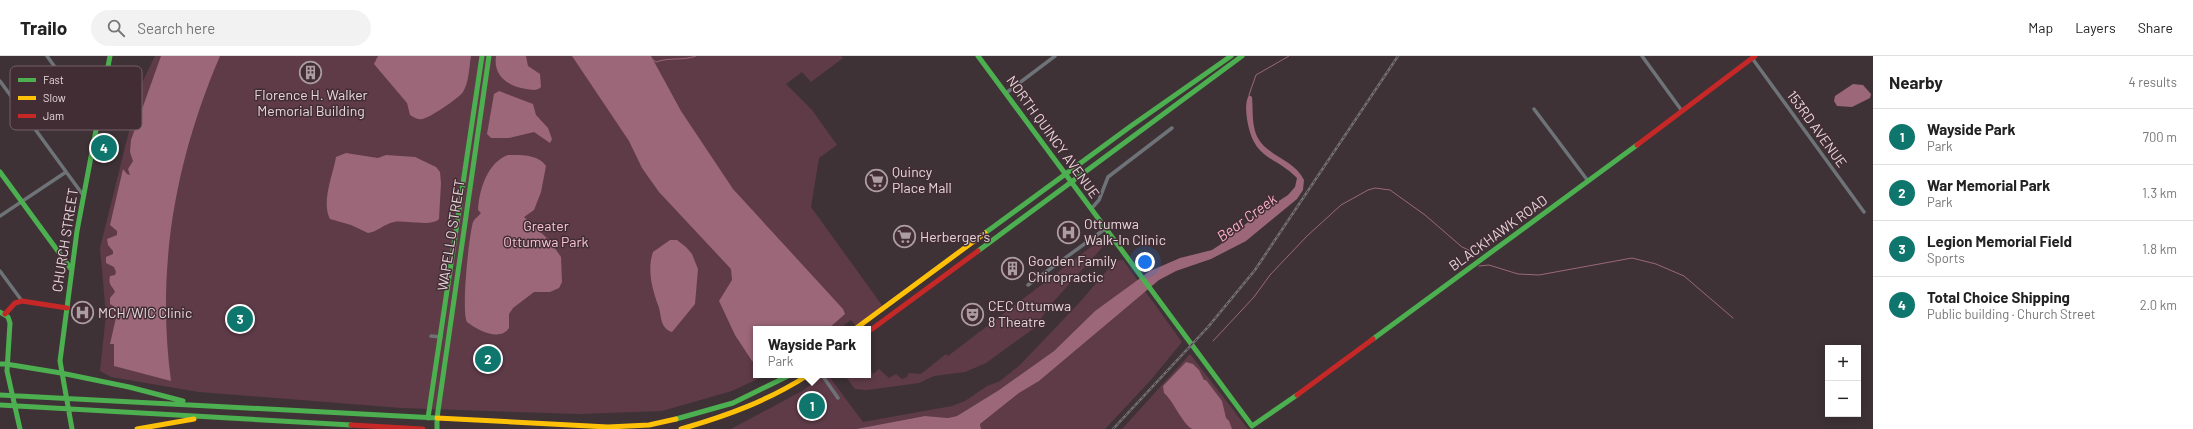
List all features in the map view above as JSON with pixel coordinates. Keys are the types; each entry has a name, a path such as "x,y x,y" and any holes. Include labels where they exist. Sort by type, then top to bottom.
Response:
{"main road":[{"name":"CHURCH STREET","path":"108,66 110,56"},
{"name":"WAPELLO STREET","path":"426,429 482,56"},
{"name":"WAPELLO STREET","path":"436,429 447,338 489,56"},
{"name":"NORTH QUINCY AVENUE","path":"978,56 1071,184 1252,426"},
{"path":"859,326 1065,174 1231,56"},
{"path":"871,330 1071,184 1242,56"},
{"name":"BLACKHAWK ROAD","path":"1252,426 1267,417 1588,181 1753,57"},
{"name":"CHURCH STREET","path":"72,429 60,361 71,269 83,195 96,130"},
{"path":"0,172 71,269"},
{"path":"20,429 8,380 6,364 10,323 2,313 15,303 22,301 66,308"},
{"path":"0,364 61,373 129,387 178,400 219,406"},
{"path":"0,395 608,427 649,425 693,415 733,403 784,378"},
{"path":"681,429 713,421 747,408 771,397 803,378"},
{"path":"1,405 423,429"},
{"path":"137,429 216,417"}],"street":[{"path":"47,56 54,66"},
{"path":"1006,93 1056,56"},
{"path":"1642,56 1682,111"},
{"name":"153RD AVENUE","path":"1753,57 1864,212"},
{"path":"0,81 10,95"},
{"path":"1534,109 1588,181"},
{"path":"1091,209 1099,200 1108,177 1172,128"},
{"path":"36,130 83,195"},
{"path":"0,216 21,200 66,172"},
{"path":"1028,285 1105,229"},
{"path":"0,271 22,301"},
{"path":"431,336 441,337"},
{"path":"824,378 838,398"}],"green space":[{"name":"Greater Ottumwa Park","path":"155,56 841,56 843,58 811,82 802,72 786,84 812,110 837,145 819,158 811,207 884,308 860,326 856,326 851,320 843,326 753,326 753,378 760,378 732,391 662,411 578,414 401,408 199,392 111,377 100,371 106,315 100,248 129,130 142,130 142,83"},
{"path":"1104,237 1108,241 1054,301 1033,329 986,363 965,372 934,376 919,383 867,390 855,389 847,378 871,378 871,370 873,374 879,369 889,378 896,374 902,379 907,377 909,373 921,374 946,354 948,356"},
{"path":"1123,260 1138,281 1095,311 1054,351 999,390 957,416 948,418 925,416 856,429 731,429 802,391 820,378 830,378 863,422 952,406 965,401 987,386 1000,381 1019,366 1080,302 1115,261"},
{"path":"1145,291 1182,342 1150,381 1105,429 981,429 980,424 1019,393 1039,381"},
{"path":"1190,354 1248,429 1122,429"}],"shaded area":[{"path":"161,56 220,56 204,95 191,135 173,216 168,256 166,297 167,339 171,381 114,366 114,344 110,344 118,309 110,304 110,298 115,292 110,283 110,276 115,275 116,272 114,267 106,263 106,257 113,254 113,251 108,245 107,239 117,235 117,231 110,225 123,169 130,175 128,169 133,161 130,152 131,140 135,130 142,130 142,109"},
{"path":"378,56 471,56 468,79 463,92 456,99 437,112 420,119 410,115 407,103 374,64"},
{"path":"496,56 526,56 528,66 540,74 541,87 536,90 530,90 519,88 508,83 499,74"},
{"path":"572,56 651,56 681,111 733,189 843,309 845,314 831,326 753,326 752,361 735,335 719,301 732,280 731,269 659,192 642,168 629,141"},
{"path":"1853,84 1863,85 1871,94 1870,98 1852,107 1837,106 1834,101 1835,96"},
{"path":"499,91 533,104 536,115 548,128 552,139 550,143 534,132 509,138 491,138 487,134 494,94"},
{"path":"1249,95 1252,97 1254,127 1259,139 1264,146 1293,166 1304,180 1303,190 1297,199 1246,241 1211,259 1176,271 1159,280 1039,381 1019,393 980,424 981,429 856,429 925,416 948,418 957,416 999,390 1054,351 1095,311 1150,271 1180,258 1212,250 1253,218 1288,195 1295,187 1297,178 1266,155 1254,143 1250,133 1246,110"},
{"path":"346,153 378,158 386,155 415,157 436,167 440,172 441,183 439,219 431,223 394,222 368,233 351,225 330,219 327,197 330,180 336,157"},
{"path":"508,155 524,155 534,157 543,162 546,166 541,192 534,210 524,217 550,241 561,257 562,282 559,288 550,292 534,292 513,308 509,314 509,328 500,334 494,334 482,331 467,322 465,315 466,273 473,222 481,213 478,210 483,185 490,170 495,164"},
{"path":"670,240 677,240 686,247 692,254 698,269 695,304 672,332 663,324 652,286 650,272 653,252"},
{"path":"1186,362 1193,364 1199,370 1204,380 1206,380 1222,401 1226,418 1232,429 1193,429 1186,424 1164,393 1163,386"}],"waterway":[{"path":"652,59 656,62 696,56"},
{"name":"Bear Creek","path":"1249,95 1256,75 1289,56"},
{"path":"1213,341 1254,297 1270,275 1307,236 1341,205 1368,190 1375,188 1390,190 1425,215 1462,247 1473,252 1474,256"},
{"path":"1479,266 1489,265 1518,274 1539,275 1632,258 1656,264 1684,276 1733,318"}],"railway":[{"path":"1113,429 1208,327 1255,270 1398,56"}],"traffic: fast":[{"path":"108,66 110,56"},
{"path":"428,418 482,56"},
{"path":"437,418 489,56"},
{"path":"978,56 1252,426 1297,395"},
{"path":"985,233 1131,126 1231,56"},
{"path":"978,251 1242,56"},
{"path":"72,429 60,361 77,231 96,130"},
{"path":"1373,339 1637,145"},
{"path":"0,172 71,269"},
{"path":"0,312 8,317 10,323 7,371 20,429"},
{"path":"0,364 6,364"},
{"path":"6,364 61,373"},
{"path":"61,373 129,387 183,401"},
{"path":"676,419 733,403 784,378"},
{"path":"0,395 437,418 437,429"},
{"path":"0,405 351,425"}],"traffic: slow":[{"path":"859,326 985,233"},
{"path":"681,429 746,407 778,393 803,378"},
{"path":"437,418 608,427 649,425 676,419"},
{"path":"137,429 194,419"}],"traffic: jam":[{"path":"1637,145 1755,56"},
{"path":"871,330 978,251"},
{"path":"5,314 15,303 22,301 67,308"},
{"path":"1297,395 1373,339"},
{"path":"351,425 423,429"}],"place":[{"name":"Florence H. Walker Memorial Building","path":"311,73"},
{"name":"Total Choice Shipping","path":"104,148"},
{"name":"Quincy Place Mall","path":"876,180"},
{"name":"Ottumwa Walk-In Clinic","path":"1069,232"},
{"name":"Herberger's","path":"905,237"},
{"name":"Gooden Family Chiropractic","path":"1012,269"},
{"name":"MCH/WIC Clinic","path":"82,313"},
{"name":"CEC Ottumwa 8 Theatre","path":"972,314"},
{"name":"Legion Memorial Field","path":"240,319"},
{"name":"War Memorial Park","path":"488,359"},
{"name":"Wayside Park","path":"812,406"}]}
